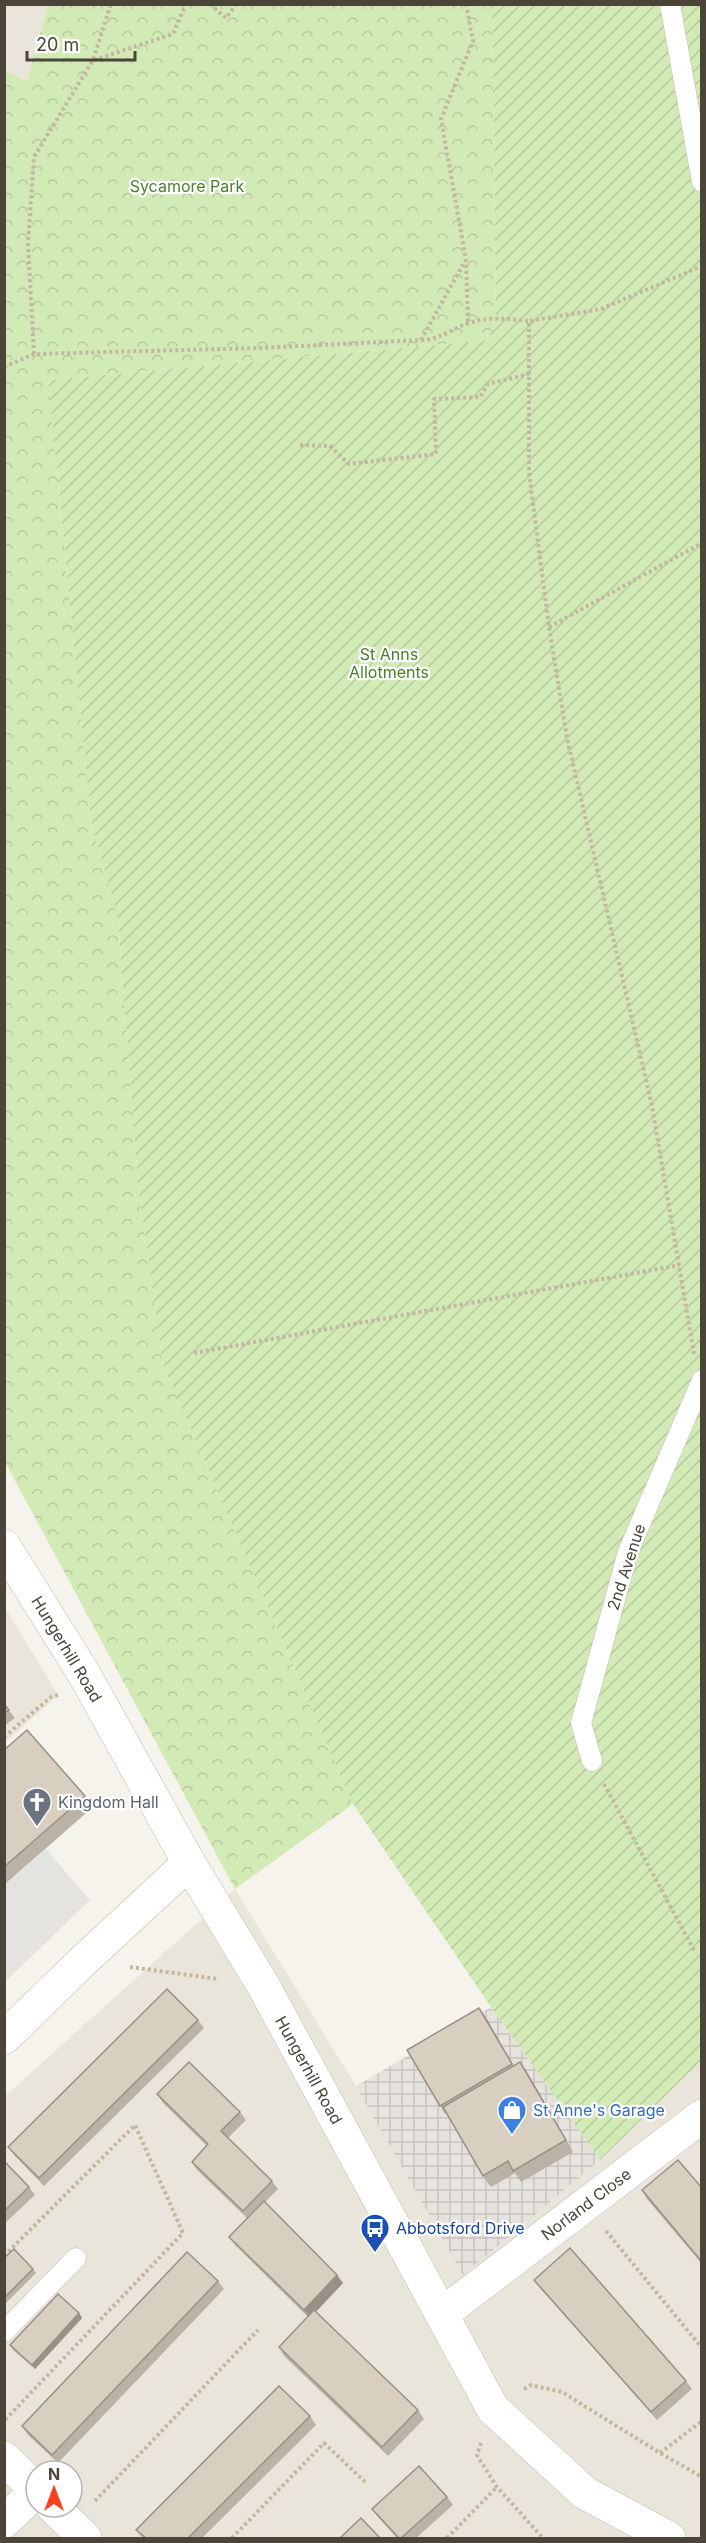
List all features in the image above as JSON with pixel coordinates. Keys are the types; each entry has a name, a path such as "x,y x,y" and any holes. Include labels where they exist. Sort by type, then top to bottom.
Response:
{"street":[{"name":"Hungerhill Road","path":"6,1555 84,1674 189,1863 263,1985 493,2409 585,2493 669,2538"},
{"path":"6,2032 189,1863"},
{"name":"Norland Close","path":"442,2314 702,2116"},
{"path":"4,2458 24,2478"},
{"path":"4,2522 24,2502"}],"lane":[{"path":"670,4 702,182"},
{"name":"2nd Avenue","path":"592,1761 581,1723 625,1563 700,1382"},
{"path":"4,2332 76,2258"}],"path":[{"path":"34,354 28,244 34,157 93,60 111,4"},
{"path":"93,60 173,34 186,4"},
{"path":"210,4 226,18 236,4"},
{"path":"466,4 472,41 441,119 466,260 468,323"},
{"path":"421,340 466,260"},
{"path":"4,367 34,354 260,348 437,339 468,323 496,317 529,321 601,309 702,266"},
{"path":"529,321 529,472 549,627 567,738 652,1106 700,1382"},
{"path":"300,445 330,446 349,464 436,454 434,399 480,397 488,384 529,373"},
{"path":"549,627 702,543"},
{"path":"194,1353 680,1265"},
{"path":"4,1737 51,1697 58,1695 84,1674"},
{"path":"592,1761 694,1950"},
{"path":"84,1960 263,1985"},
{"path":"584,2205 702,2348"},
{"path":"70,2524 258,2330"},
{"path":"543,2538 498,2487 477,2455 493,2409 531,2385 562,2392 660,2453 702,2476"},
{"path":"660,2453 701,2422"},
{"path":"232,2538 324,2442 365,2482"},
{"path":"447,2538 498,2487"}],"shaded area":[{"path":"4,5 48,5 27,81 5,71"},
{"path":"4,1606 58,1695 5,1743 4,1743"},
{"path":"46,1849 90,1900 5,1982 5,1885"},
{"path":"235,1889 356,2086 463,2274 600,2160 701,2060 701,2538 5,2538 4,2097"},
{"path":"491,2007 600,2160 463,2275 356,2086"}],"green space":[{"name":"Sycamore Park","path":"48,5 492,5 496,317 489,340 48,380 91,821 118,919 138,1185 163,1365 353,1804 235,1889 5,1462 5,71 27,81"},
{"name":"St Anns Allotments","path":"492,5 701,5 702,2060 600,2160 491,2007 353,1804 163,1365 138,1185 118,919 91,821 48,380 489,340 496,317"}],"building":[{"name":"Kingdom Hall","path":"27,1730 85,1796 4,1867 4,1750"},
{"path":"167,1989 198,2020 39,2178 8,2147"},
{"path":"479,2008 512,2064 440,2106 407,2050"},
{"path":"189,2062 240,2112 221,2131 272,2181 243,2211 192,2162 208,2144 157,2094"},
{"name":"St Anne's Garage","path":"520,2062 566,2140 513,2171 508,2161 483,2176 443,2107"},
{"path":"678,2160 702,2188 702,2262 642,2190"},
{"path":"4,2161 29,2187 4,2211"},
{"path":"264,2201 337,2275 304,2310 229,2237"},
{"path":"570,2248 686,2381 651,2412 534,2280"},
{"path":"14,2249 33,2269 4,2298 4,2258"},
{"path":"187,2252 218,2281 52,2455 22,2426"},
{"path":"58,2294 79,2313 32,2365 10,2345"},
{"path":"314,2310 418,2410 382,2447 279,2347"},
{"path":"279,2386 310,2416 188,2538 146,2538 136,2530"},
{"path":"419,2466 447,2497 399,2538 372,2509"},
{"path":"361,2518 380,2538 340,2538"}],"place":[{"name":"Kingdom Hall","path":"37,1828"},
{"name":"St Anne's Garage","path":"512,2136"},
{"name":"Abbotsford Drive","path":"375,2254"}]}
